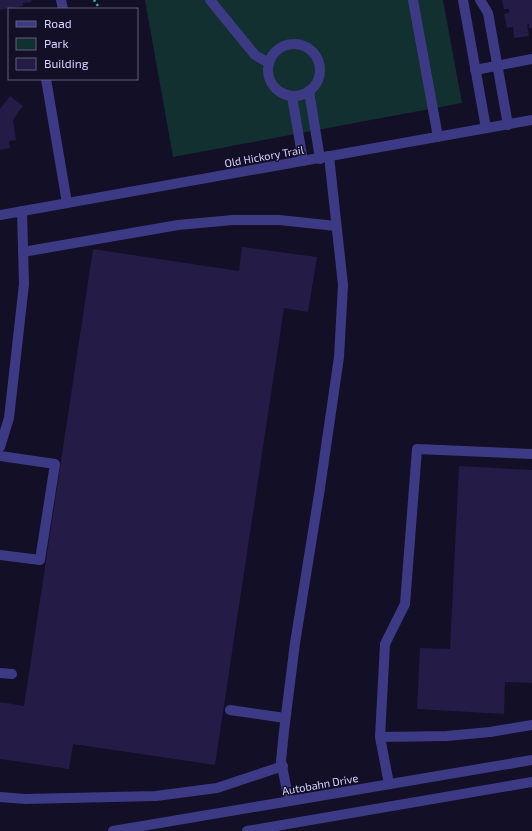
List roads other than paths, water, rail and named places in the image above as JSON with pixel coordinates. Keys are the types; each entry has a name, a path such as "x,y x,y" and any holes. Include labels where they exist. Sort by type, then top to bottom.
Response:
{"street":[{"path":"210,0 256,55 269,63"},
{"path":"413,0 438,137"},
{"path":"463,0 486,128"},
{"path":"480,0 488,13 508,125"},
{"path":"297,44 305,47 317,58 320,66 317,83 309,91 304,95 286,96 278,92 272,85 269,77 269,63 275,53 281,48 297,44"},
{"path":"475,70 532,59"},
{"path":"46,80 68,203"},
{"path":"289,801 281,761 285,718 295,643 340,357 343,285 336,226 324,157 309,91"},
{"path":"292,96 303,161"},
{"name":"Old Hickory Trail","path":"0,215 532,120"},
{"path":"0,447 9,418 24,284 22,211"},
{"path":"23,252 178,225 232,220 279,220 336,226"},
{"path":"389,784 380,737 385,644 405,604 417,449 532,454"},
{"path":"0,456 54,464 40,560 0,555"},
{"path":"0,673 12,674"},
{"path":"230,710 285,718"},
{"path":"380,737 447,736 490,732 532,725"},
{"name":"Autobahn Drive","path":"113,831 532,760"},
{"path":"0,797 32,799 156,796 217,788 283,766"},
{"path":"247,831 532,782"}]}
